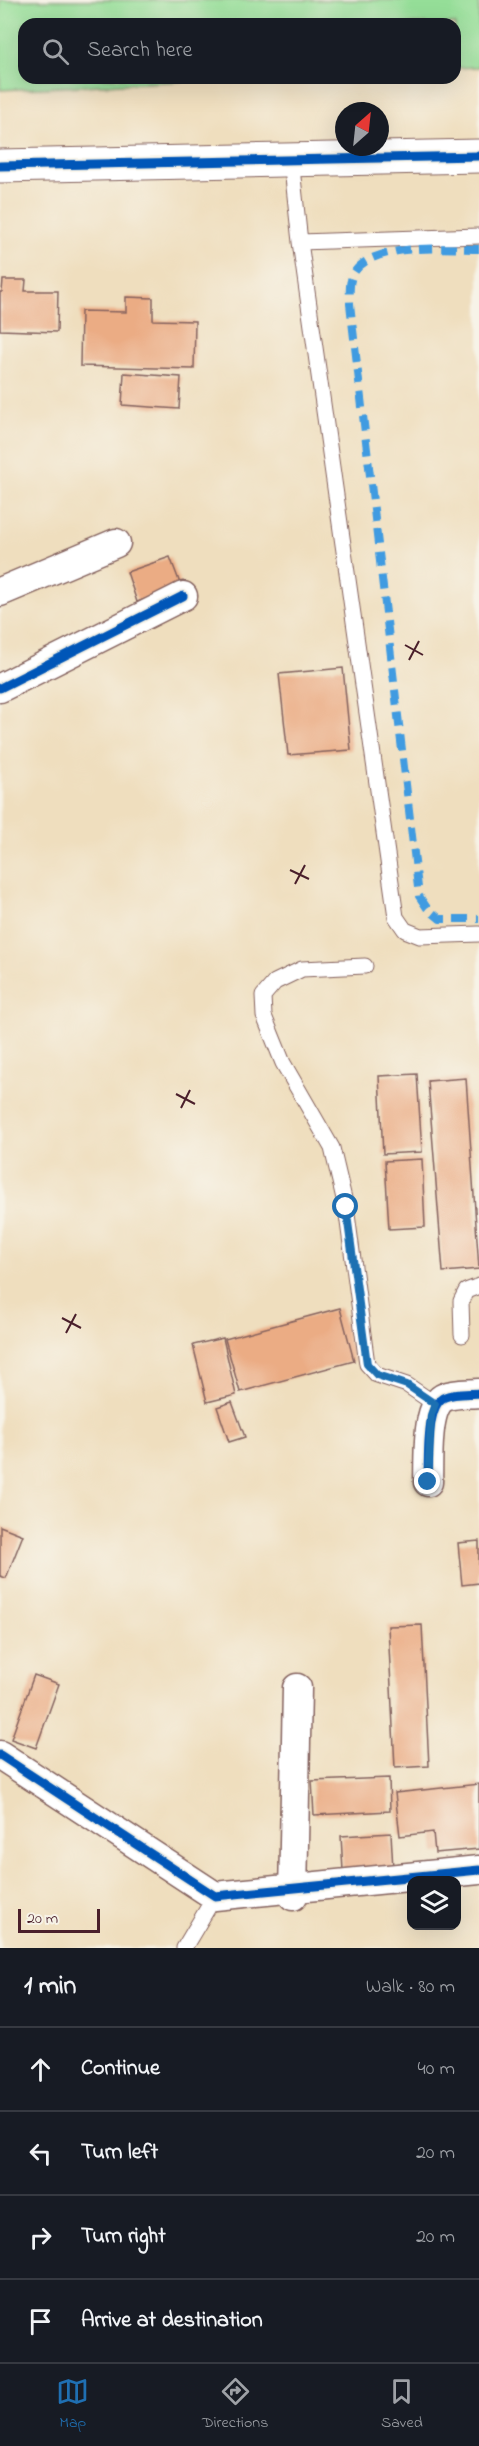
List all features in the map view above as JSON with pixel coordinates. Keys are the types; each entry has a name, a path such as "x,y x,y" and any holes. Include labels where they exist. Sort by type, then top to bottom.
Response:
{"street":[{"path":"0,166 479,156"},
{"path":"0,592 116,543"},
{"path":"0,688 183,596"},
{"path":"428,1482 431,1415 435,1404 444,1397 479,1393"},
{"path":"293,1896 297,1688"},
{"path":"0,1755 215,1896 479,1870"}],"lane":[{"path":"291,159 300,242 396,917 405,930 420,936 479,934"},
{"path":"300,242 479,236"},
{"path":"365,966 302,969 275,982 263,996 264,1016 283,1063 332,1148 346,1207 367,1364 377,1375 407,1385 435,1404"},
{"path":"462,1335 461,1301 466,1291 479,1286"},
{"path":"184,1948 215,1896"}],"green space":[{"path":"0,0 479,0 479,67 461,68 461,18 18,18 18,84 123,84 0,90"}],"building":[{"path":"3,280 26,280 25,291 58,291 57,332 0,330 0,292 2,292"},
{"path":"126,297 153,298 153,320 195,321 194,369 80,366 81,311 126,312"},
{"path":"124,373 181,377 179,409 122,405"},
{"path":"170,557 181,586 137,602 127,572"},
{"path":"343,668 351,750 288,755 279,674"},
{"path":"417,1074 422,1152 383,1154 379,1076"},
{"path":"466,1078 479,1269 443,1272 428,1081"},
{"path":"422,1159 425,1227 389,1229 385,1161"},
{"path":"340,1308 354,1361 240,1392 225,1339"},
{"path":"223,1338 236,1395 207,1402 193,1345"},
{"path":"232,1402 245,1437 229,1442 217,1407"},
{"path":"0,1526 23,1535 6,1578 0,1576"},
{"path":"479,1541 479,1583 462,1585 458,1543"},
{"path":"422,1625 429,1766 395,1768 388,1626"},
{"path":"34,1675 59,1684 36,1748 11,1739"},
{"path":"389,1778 390,1811 314,1815 312,1781"},
{"path":"479,1784 479,1849 435,1853 433,1832 400,1836 395,1793"},
{"path":"391,1833 393,1869 343,1871 341,1836"}],"marked path":[{"path":"479,249 428,249 388,253 358,267 351,280 350,292 419,896 427,908 440,919 479,919"}],"cycle path":[{"path":"0,166 479,156"},
{"path":"0,688 183,596"},
{"path":"428,1482 429,1435 434,1411 439,1402 449,1396 479,1393"},
{"path":"0,1755 215,1896 479,1870"}],"route":[{"path":"346,1207 367,1364 377,1375 407,1385 435,1404 431,1415 428,1482"}]}
